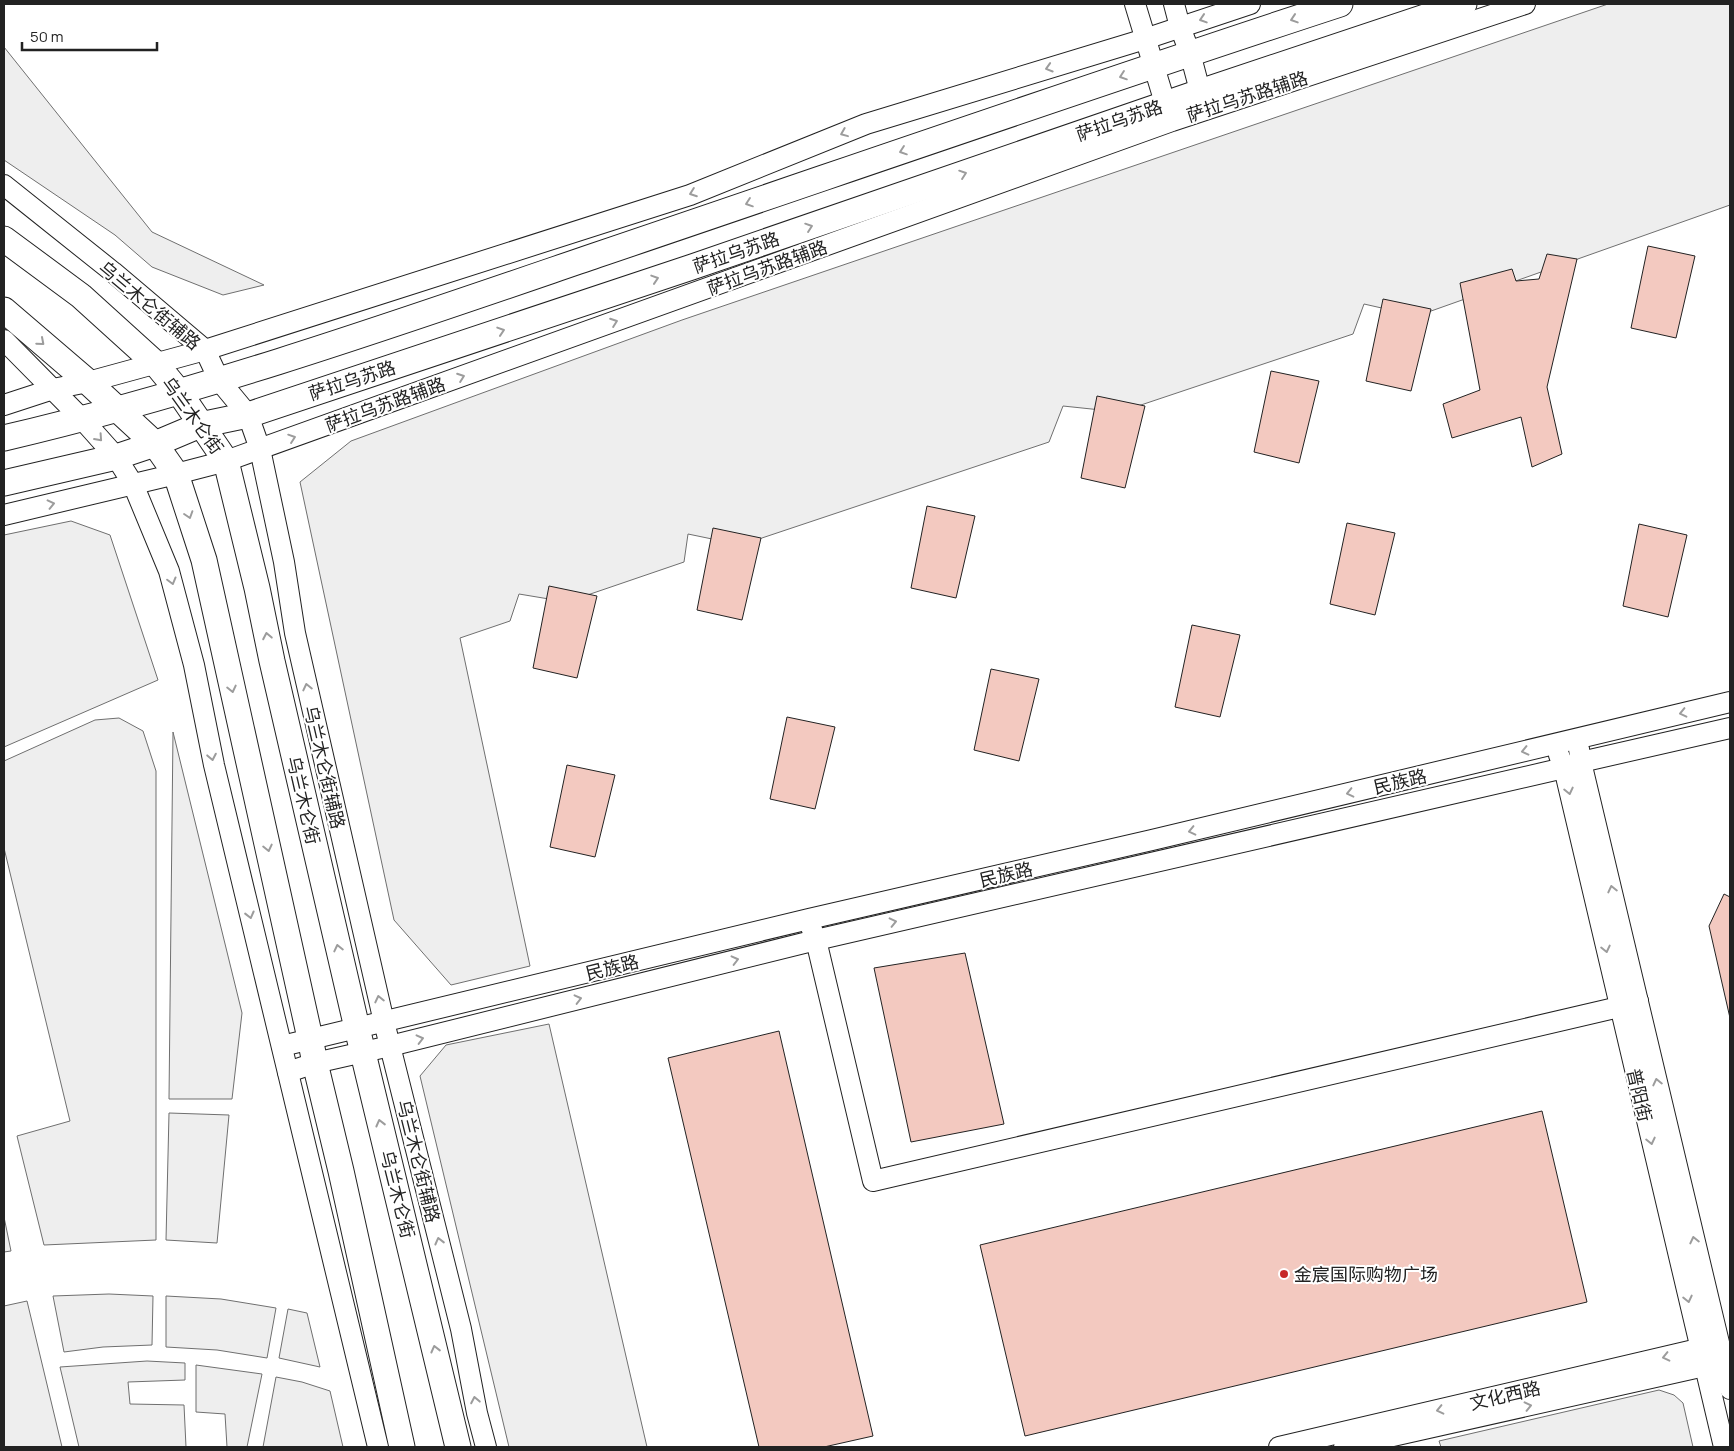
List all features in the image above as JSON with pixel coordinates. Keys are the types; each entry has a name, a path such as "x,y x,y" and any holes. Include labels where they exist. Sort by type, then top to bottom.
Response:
{"main road":[{"path":"4,438 83,420 117,408 179,392 442,308 1190,52 1340,4"},
{"name":"萨拉乌苏路","path":"4,483 116,457 155,444 200,425 248,415 692,267 1168,113 1464,4"},
{"name":"乌兰木仑街","path":"4,239 81,296 156,364 179,392 226,461 257,588 272,661 357,1028 458,1447"},
{"path":"4,310 88,382 155,444 176,474 204,560 314,1063 341,1171 402,1447"}],"street":[{"path":"1135,4 1168,113"},
{"path":"1174,4 1180,27 1190,52 1203,101"},
{"path":"4,404 53,389 88,382 204,350 690,194 866,124 1145,39 1250,4"},
{"name":"萨拉乌苏路辅路","path":"1203,101 1525,4"},
{"name":"萨拉乌苏路辅路","path":"4,515 226,461 1168,113"},
{"name":"乌兰木仑街辅路","path":"4,185 113,272 204,350 219,380 248,415 260,449 284,562 294,633 384,1022 461,1330 477,1413 486,1447"},
{"path":"4,340 83,420 116,457 133,484 169,571 194,665 214,765 378,1447"},
{"name":"民族路","path":"282,1046 809,919 1162,838 1730,702"},
{"name":"民族路","path":"288,1072 314,1063 390,1046 816,940 1730,728"},
{"name":"普阳街","path":"1572,765 1578,738"},
{"name":"普阳街","path":"1555,744 1572,765 1629,1004 1718,1353 1730,1389"},
{"path":"809,919 816,940 873,1181 1629,1004"},
{"name":"普阳街","path":"1718,1353 1724,1447"},
{"name":"文化西路","path":"1279,1447 1718,1353"},
{"name":"文化西路","path":"1344,1447 1718,1353"}],"shaded area":[{"path":"1608,4 1730,4 1730,205 1417,316 1364,304 1353,334 1120,412 1063,406 1049,442 741,545 688,534 684,562 567,602 519,594 510,621 460,638 530,966 451,985 394,920 300,482 351,441 682,320"},
{"path":"4,47 152,232 264,285 223,295 152,267 115,235 4,160"},
{"path":"71,521 110,535 158,680 4,747 4,535"},
{"path":"119,718 143,731 156,771 156,1240 44,1245 17,1136 70,1121 4,848 4,761 95,720"},
{"path":"173,732 242,1013 232,1099 169,1099"},
{"path":"549,1024 647,1447 509,1447 420,1076 446,1045"},
{"path":"169,1113 229,1115 217,1243 166,1240"},
{"path":"4,1217 11,1251 4,1252"},
{"path":"109,1294 153,1296 152,1345 103,1347 64,1352 53,1296"},
{"path":"166,1296 221,1299 276,1308 267,1358 217,1350 166,1347"},
{"path":"27,1301 62,1447 4,1447 4,1306"},
{"path":"288,1309 307,1313 320,1367 279,1358"},
{"path":"147,1361 185,1363 185,1380 128,1382 130,1404 184,1405 186,1447 79,1447 60,1367"},
{"path":"196,1365 262,1374 247,1447 227,1447 225,1414 196,1412"},
{"path":"276,1377 302,1382 330,1391 343,1447 263,1447"},
{"path":"1659,1390 1674,1395 1683,1403 1693,1447 1441,1447 1439,1441"}],"building":[{"path":"1648,246 1695,256 1676,338 1631,328"},
{"path":"1547,254 1577,259 1547,387 1562,454 1532,467 1521,417 1452,438 1443,404 1480,390 1460,283 1512,269 1516,281 1539,279"},
{"path":"1383,299 1431,309 1411,391 1366,381"},
{"path":"1271,371 1319,381 1299,463 1254,452"},
{"path":"1097,396 1145,406 1125,488 1081,478"},
{"path":"927,506 975,516 956,598 911,588"},
{"path":"1347,523 1395,533 1375,615 1330,604"},
{"path":"1639,524 1687,535 1668,617 1623,606"},
{"path":"713,528 761,538 742,620 697,610"},
{"path":"549,586 597,596 577,678 533,668"},
{"path":"1192,625 1240,635 1220,717 1175,707"},
{"path":"991,669 1039,679 1019,761 974,750"},
{"path":"787,717 835,727 815,809 770,799"},
{"path":"567,765 615,775 595,857 550,847"},
{"path":"1724,894 1730,897 1730,1018 1709,926"},
{"path":"965,953 1004,1124 911,1142 874,968"},
{"path":"779,1031 873,1436 824,1447 759,1447 668,1058"},
{"name":"金宸国际购物广场","path":"1542,1111 1587,1302 1025,1436 980,1245"}],"place":[{"name":"金宸国际购物广场","path":"1284,1274"}]}
